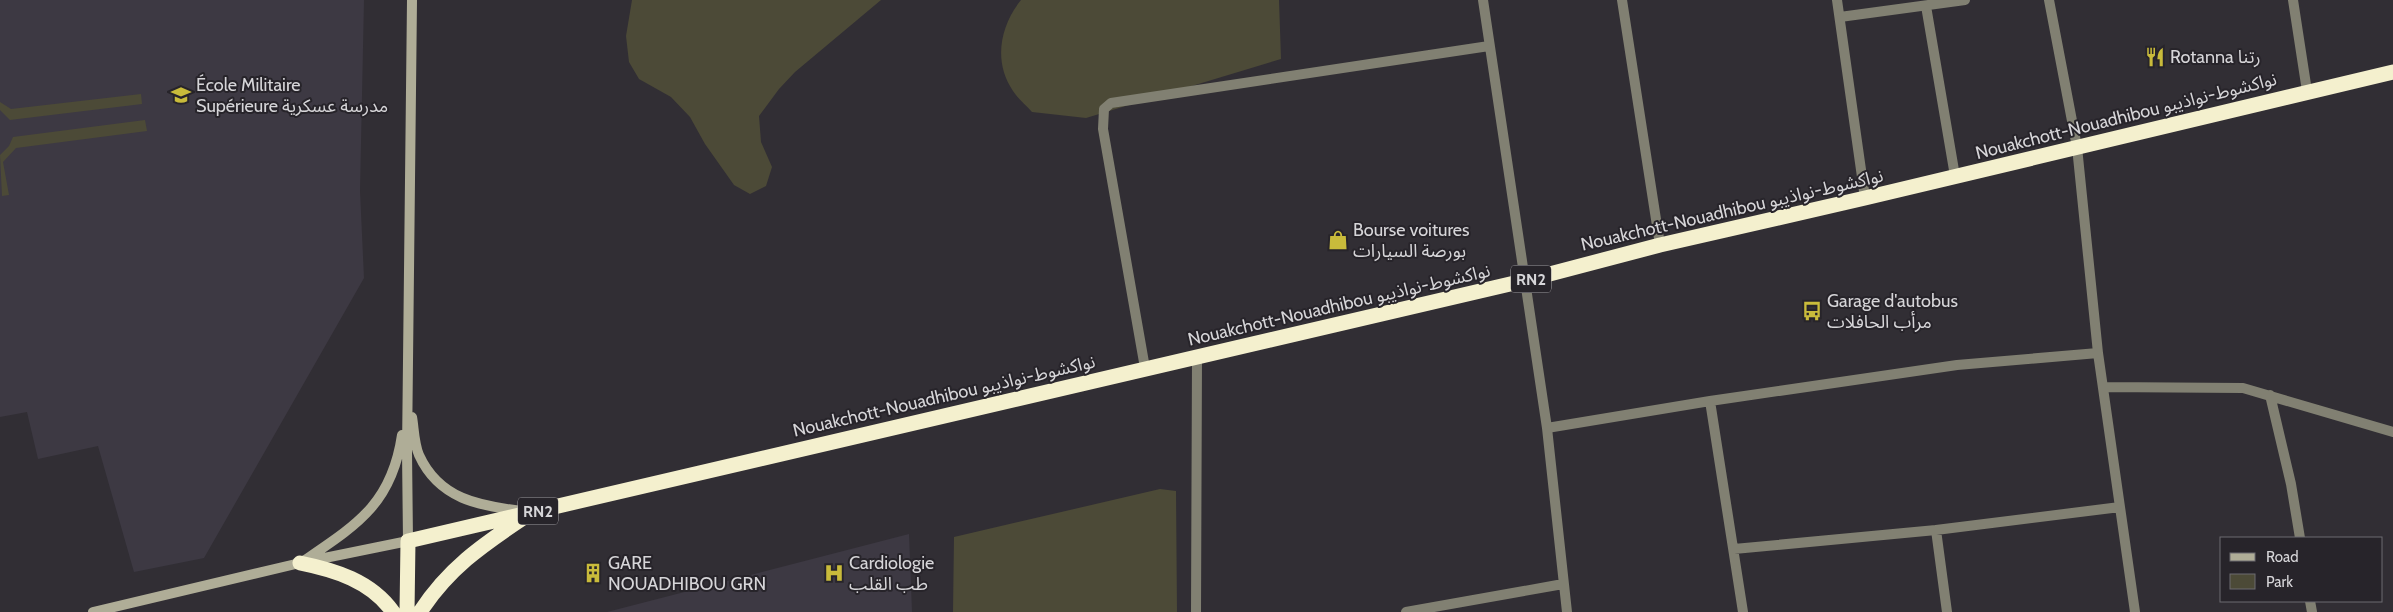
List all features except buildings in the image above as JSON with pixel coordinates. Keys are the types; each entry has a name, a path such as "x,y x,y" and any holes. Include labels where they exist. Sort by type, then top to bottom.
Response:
{"highway":[{"name":"Nouakchott-Nouadhibou نواكشوط-نواذيبو","path":"408,541 1523,281 1660,244 1865,198 2393,72"},
{"path":"420,612 438,585 456,566 480,546 532,512"},
{"path":"407,612 408,541"},
{"path":"300,563 328,568 351,578 370,589 393,612"}],"main road":[{"path":"93,612 113,610 300,563 408,541 412,0"},
{"path":"408,391 418,453 427,470 438,481 452,493 468,502 487,507 532,512"},
{"path":"300,563 364,517 385,490 400,448 408,391"}],"street":[{"path":"1483,0 1523,281 1547,428 1567,612"},
{"path":"1622,0 1660,244"},
{"path":"1837,0 1865,198"},
{"path":"1840,17 1965,0"},
{"path":"2049,0 2077,147 2098,353 2135,612"},
{"path":"2294,0 2307,91"},
{"path":"1926,6 1955,176"},
{"path":"1145,368 1103,129 1104,109 1111,103 1490,46"},
{"path":"1547,428 1710,401 1957,365 2098,353"},
{"path":"1196,612 1197,358"},
{"path":"2103,387 2243,388 2393,432"},
{"path":"2270,395 2291,484 2300,537"},
{"path":"1710,401 1743,612"},
{"path":"1734,549 1936,530 2120,506"},
{"path":"1936,530 1947,612"},
{"path":"1406,612 1563,584"}],"shaded area":[{"path":"0,0 364,0 360,191 364,278 204,558 134,572 98,446 38,459 27,412 0,417"},
{"name":"Cardiologie طب القلب","path":"909,534 912,612 607,612"}],"green space":[{"path":"632,0 881,0 795,72 779,89 759,116 761,142 772,167 766,186 750,194 734,185 705,144 690,117 671,97 639,79 629,62 626,36"},
{"path":"1021,0 1279,0 1281,59 1086,118 1032,112 1015,94 1007,80 1001,56 1004,33 1008,21"},
{"path":"141,94 142,104 10,120 0,110 0,102 11,109"},
{"path":"145,120 147,131 16,148 3,162 9,195 2,196 0,155 9,146 13,137"},
{"path":"1160,489 1176,491 1177,612 953,612 954,537"}],"place":[{"name":"Rotanna رتنا","path":"2155,57"},
{"name":"École Militaire Supérieure مدرسة عسكرية","path":"181,95"},
{"name":"Bourse voitures بورصة السيارات","path":"1338,240"},
{"name":"Garage d'autobus مرأب الحافلات","path":"1812,311"},
{"name":"GARE NOUADHIBOU GRN","path":"593,573"},
{"name":"Cardiologie طب القلب","path":"834,573"}]}
